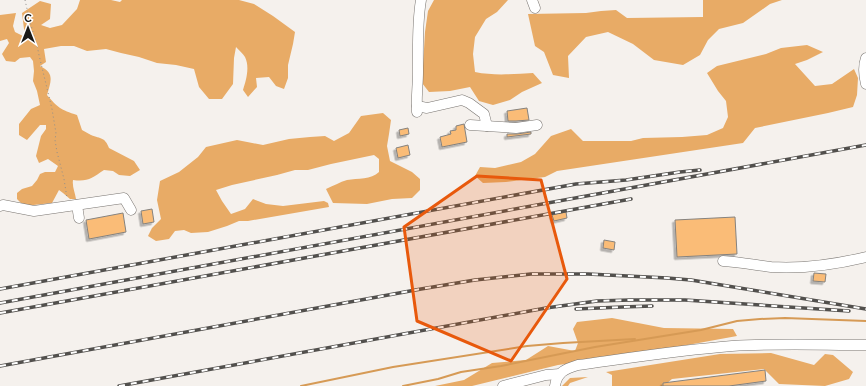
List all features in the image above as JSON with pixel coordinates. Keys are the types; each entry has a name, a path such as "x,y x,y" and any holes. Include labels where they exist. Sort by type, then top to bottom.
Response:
{"street":[{"path":"421,0 419,11 417,109 462,100 469,103 484,114 487,126"},
{"path":"866,58 864,62 866,84"},
{"path":"470,125 516,128 537,125"},
{"path":"0,206 34,211 124,198 131,210"},
{"path":"72,205 79,218"},
{"path":"722,261 741,262 772,267 808,267 866,257"},
{"path":"555,386 556,379 560,374 567,369 578,365 686,350 782,344 866,345"},
{"path":"503,386 560,374"}],"path":[{"path":"25,0 52,109 56,133 55,140 57,152 72,205"}],"highlighted area":[{"path":"477,176 541,180 567,279 511,361 417,321 404,227"}],"shaded area":[{"path":"80,0 111,0 120,2 122,0 239,0 254,4 295,32 288,65 288,78 284,89 276,86 269,77 256,78 257,87 248,97 243,90 247,74 247,65 244,56 236,47 233,84 222,99 209,99 199,87 194,69 157,63 106,49 87,51 74,46 61,46 44,49 46,62 40,66 48,72 51,78 47,95 60,108 77,115 82,130 104,140 109,148 134,161 140,170 130,176 119,175 113,171 104,170 90,179 73,180 76,199 70,199 59,190 52,203 24,206 17,199 17,193 22,189 32,186 40,174 45,172 55,172 58,166 48,159 39,163 36,156 41,136 46,129 46,125 40,125 27,140 19,135 19,124 31,109 40,105 33,81 33,61 30,57 20,58 15,62 6,61 2,54 9,43 7,39 0,41 0,15 16,13 13,26 15,32 25,37 22,13 40,1 51,4 50,19 41,25 50,28 62,25 77,9"},
{"path":"434,0 508,0 497,12 486,19 475,37 473,54 475,72 497,74 533,73 542,83 522,92 510,100 493,105 479,101 470,87 450,91 429,92 422,83 425,32 428,11"},
{"path":"703,0 782,0 770,4 743,23 719,29 708,40 700,55 683,65 654,60 633,44 608,32 586,37 568,56 569,78 553,75 544,52 535,46 528,14 586,13 616,10 627,18 703,17"},
{"path":"807,45 823,52 795,64 815,86 832,84 854,69 858,78 857,95 853,107 755,128 743,143 557,171 545,177 506,182 483,183 475,176 480,167 495,168 521,162 535,154 551,136 571,129 583,141 631,141 643,138 707,135 723,128 728,117 726,101 707,73 717,66 766,54 781,48"},
{"path":"383,113 391,120 387,146 390,161 412,172 420,179 420,190 412,198 392,199 367,204 333,203 326,189 351,179 368,178 379,172 379,159 374,155 308,170 295,170 216,190 231,214 245,209 253,199 266,204 283,206 324,201 328,203 329,207 248,221 239,221 208,232 191,233 184,230 175,231 169,239 156,241 148,236 152,228 161,219 157,200 160,181 179,172 198,157 206,147 237,140 263,145 289,139 325,136 334,141 349,133 361,116"},
{"path":"612,318 664,328 733,329 737,336 627,356 558,365 472,386 435,386 464,380 492,363 526,360 548,346 575,351 578,343 573,329 577,322"},
{"path":"771,353 814,365 825,354 833,355 853,372 849,379 825,386 779,384 764,369 672,379 666,384 666,386 612,386 612,375 606,372 720,354"},
{"path":"588,377 570,383 568,386 562,386 570,378"}],"building":[{"path":"527,108 529,120 508,121 507,111"},
{"path":"464,124 467,142 442,147 440,137 451,134 450,131 456,130 456,126"},
{"path":"408,128 409,134 400,136 399,130"},
{"path":"531,132 531,134 507,137 507,134"},
{"path":"408,145 410,155 398,158 396,148"},
{"path":"152,209 154,222 143,224 141,211"},
{"path":"566,212 567,218 554,221 552,215"},
{"path":"123,213 126,232 89,239 86,220"},
{"path":"735,217 737,254 677,257 675,220"},
{"path":"604,240 615,242 614,250 603,248"},
{"path":"814,273 826,274 825,282 813,281"},
{"path":"765,370 766,381 729,386 663,386 663,383"}],"waterway":[{"path":"403,386 438,379 461,372 501,366 595,347 701,330 737,321 785,318 866,321"},
{"path":"301,386 393,367 527,346 635,339"}],"railway":[{"path":"0,303 866,145"},
{"path":"0,289 576,184 626,180 700,170"},
{"path":"0,313 631,199"},
{"path":"0,366 421,289 475,280 531,274 588,274 691,280 866,309"},
{"path":"119,386 546,308 597,301 685,300 849,311"},
{"path":"576,309 652,306"}]}
